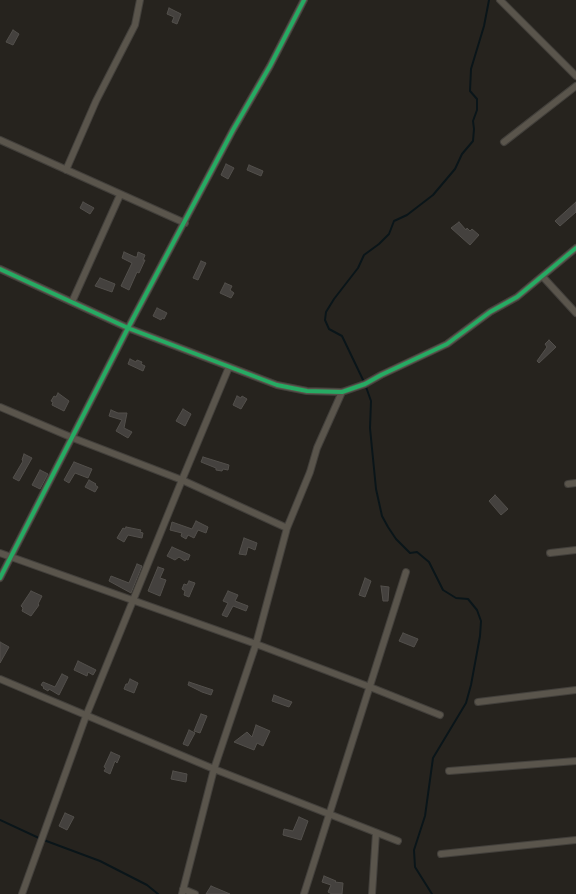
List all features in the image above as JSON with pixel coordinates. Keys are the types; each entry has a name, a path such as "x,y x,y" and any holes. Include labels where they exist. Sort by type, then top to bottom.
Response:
{"street":[{"path":"66,170 96,101 134,25 140,0"},
{"path":"0,578 128,328 232,130 270,66 304,0"},
{"path":"500,0 576,76"},
{"path":"504,142 576,86"},
{"path":"0,140 184,223"},
{"path":"72,302 120,195"},
{"path":"0,269 128,328 277,386 307,391 342,392 365,384 381,374 447,344 490,312 517,297 543,277 576,248"},
{"path":"543,277 576,313"},
{"path":"22,894 86,716 229,367"},
{"path":"195,894 183,891 214,769 256,644 287,528 310,472 317,448 342,392"},
{"path":"0,407 73,438 182,480 287,528"},
{"path":"568,484 576,483"},
{"path":"550,553 576,550"},
{"path":"0,553 256,644 440,715"},
{"path":"304,894 406,572"},
{"path":"0,679 214,769 398,841"},
{"path":"478,702 576,690"},
{"path":"449,771 576,761"},
{"path":"372,894 376,833"},
{"path":"441,854 576,840"}],"building":[{"path":"169,8 181,14 177,24 172,22 174,17 167,14"},
{"path":"13,30 19,34 13,45 6,42"},
{"path":"226,164 234,168 228,179 221,175"},
{"path":"249,165 263,171 261,176 247,170"},
{"path":"83,202 94,208 90,214 80,208"},
{"path":"576,202 576,212 560,226 555,221"},
{"path":"459,222 466,230 467,228 470,231 472,229 479,235 470,245 451,228"},
{"path":"124,252 135,257 137,257 138,252 145,255 143,260 145,260 139,273 137,272 129,290 121,286 132,263 122,258"},
{"path":"201,261 206,263 198,280 193,278"},
{"path":"100,278 115,284 112,292 95,286"},
{"path":"225,283 232,286 230,290 234,293 231,298 220,293"},
{"path":"157,308 167,313 164,319 162,318 161,320 153,316"},
{"path":"549,340 556,347 539,363 537,361 547,347 545,344"},
{"path":"130,359 136,362 137,360 142,362 141,364 145,366 143,371 128,364"},
{"path":"58,393 69,401 64,411 52,405 53,402 51,401"},
{"path":"237,396 241,398 242,396 247,399 241,409 233,405"},
{"path":"183,409 191,414 185,426 176,421"},
{"path":"111,410 118,413 127,413 124,428 132,432 128,438 116,431 122,420 109,416"},
{"path":"24,454 32,458 19,481 13,478 23,461"},
{"path":"203,457 229,465 228,470 216,470 216,468 201,462"},
{"path":"74,462 92,469 88,478 75,473 69,483 64,480"},
{"path":"40,470 48,474 40,489 32,485"},
{"path":"89,480 98,487 95,492 85,487"},
{"path":"495,495 508,509 501,515 489,501"},
{"path":"196,521 208,527 206,533 198,530 194,538 188,535 186,539 181,536 182,533 170,530 172,522 192,529"},
{"path":"126,527 141,530 140,532 143,533 142,538 128,535 124,542 117,538 123,528 125,529"},
{"path":"244,538 257,543 255,550 248,547 246,555 239,554"},
{"path":"172,547 190,555 188,560 186,559 185,561 179,557 175,560 167,556"},
{"path":"137,564 142,566 131,593 109,581 111,576 129,583"},
{"path":"158,567 164,569 160,578 166,580 160,596 148,591"},
{"path":"365,578 371,581 365,597 359,595"},
{"path":"189,581 195,583 189,597 184,595 185,591 182,589 184,584 187,585"},
{"path":"381,586 389,587 388,601 383,601"},
{"path":"31,591 42,596 38,604 39,605 31,616 22,611 23,608 21,606"},
{"path":"228,591 238,595 235,601 248,606 246,611 233,606 227,617 222,615 228,603 223,601"},
{"path":"403,633 418,639 414,647 399,641"},
{"path":"0,642 9,647 0,663"},
{"path":"78,661 96,670 93,675 88,672 87,676 74,670"},
{"path":"62,674 68,677 59,695 49,689 48,691 41,685 43,682 55,687"},
{"path":"130,679 138,683 134,693 124,689"},
{"path":"189,682 213,690 211,695 188,685"},
{"path":"274,695 292,702 289,707 272,701"},
{"path":"201,714 207,716 200,733 194,731"},
{"path":"256,725 270,731 263,746 257,743 254,750 234,742 247,732 252,737"},
{"path":"189,730 195,733 188,746 183,744"},
{"path":"111,752 120,756 117,763 115,761 110,774 104,771 106,768 104,767"},
{"path":"173,771 187,774 186,782 171,779"},
{"path":"65,813 74,817 67,830 59,826"},
{"path":"299,817 308,821 301,840 283,835 284,829 293,831"},
{"path":"324,876 336,881 335,882 343,883 342,894 332,894 328,892 331,885 322,882"},
{"path":"211,886 230,894 206,894"}],"waterway":[{"path":"432,894 415,867 414,850 425,816 433,758 466,703 471,685 480,636 481,621 477,610 468,599 456,598 443,590 429,562 417,552 410,553 396,539 382,516 376,489 370,428 371,401 365,384 342,336 329,329 325,320 326,312 358,268 364,255 379,244 389,234 394,221 407,215 433,195 455,169 462,154 473,141 473,121 477,110 477,99 470,91 471,69 484,26 489,0"},
{"path":"0,820 41,839 100,861 147,885 158,894"}],"cycle path":[{"path":"0,578 128,328 233,130 270,66 304,0"},
{"path":"0,269 128,328 277,385 307,391 342,392 365,384 447,344 490,312 517,297 576,248"}]}
